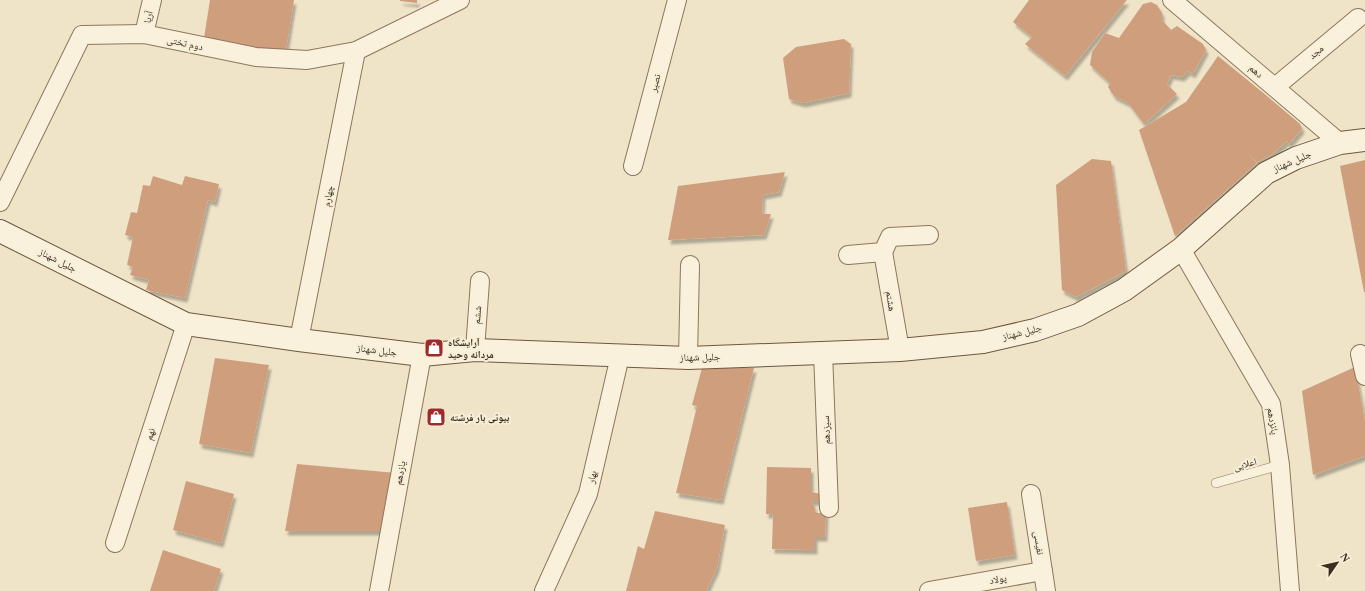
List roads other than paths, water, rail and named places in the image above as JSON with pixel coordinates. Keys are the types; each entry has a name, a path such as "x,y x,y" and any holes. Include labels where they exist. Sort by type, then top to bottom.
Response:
{"street":[{"name":"آریا","path":"144,34 152,0"},
{"name":"دوم تختی","path":"0,202 82,35 144,34 256,57 307,60 356,51 460,0"},
{"name":"نصیر","path":"633,166 677,0"},
{"name":"دهم","path":"1172,0 1340,143"},
{"name":"مجد","path":"1275,87 1358,18"},
{"name":"چهارم","path":"299,340 356,51"},
{"name":"جلیل شهناز","path":"0,231 186,324 299,340 422,355 475,350 688,358 900,350 983,342 1035,330 1078,315 1124,290 1181,249 1266,173 1296,158 1340,143 1365,140"},
{"path":"848,255 883,252 890,236 929,235"},
{"name":"پانزدهم","path":"1181,249 1271,404 1280,465 1290,591"},
{"name":"هشتم","path":"883,252 900,350"},
{"path":"688,358 690,265"},
{"name":"ششم","path":"475,350 480,281"},
{"name":"نهم","path":"115,543 186,324"},
{"name":"سیزدهم","path":"824,352 829,508"},
{"path":"1360,354 1365,376"},
{"name":"یازدهم","path":"379,591 422,355"},
{"name":"بهار","path":"544,591 588,494 620,356"},
{"name":"نفیسی","path":"1031,494 1046,591"},
{"name":"پولاد","path":"929,591 1043,571"}],"lane":[{"name":"اعلایی","path":"1216,483 1280,465"}],"place":[{"name":"آرایشگاه مردانه وحید","path":"434,348"},
{"name":"بیوتی بار فرشته","path":"436,417"}]}
